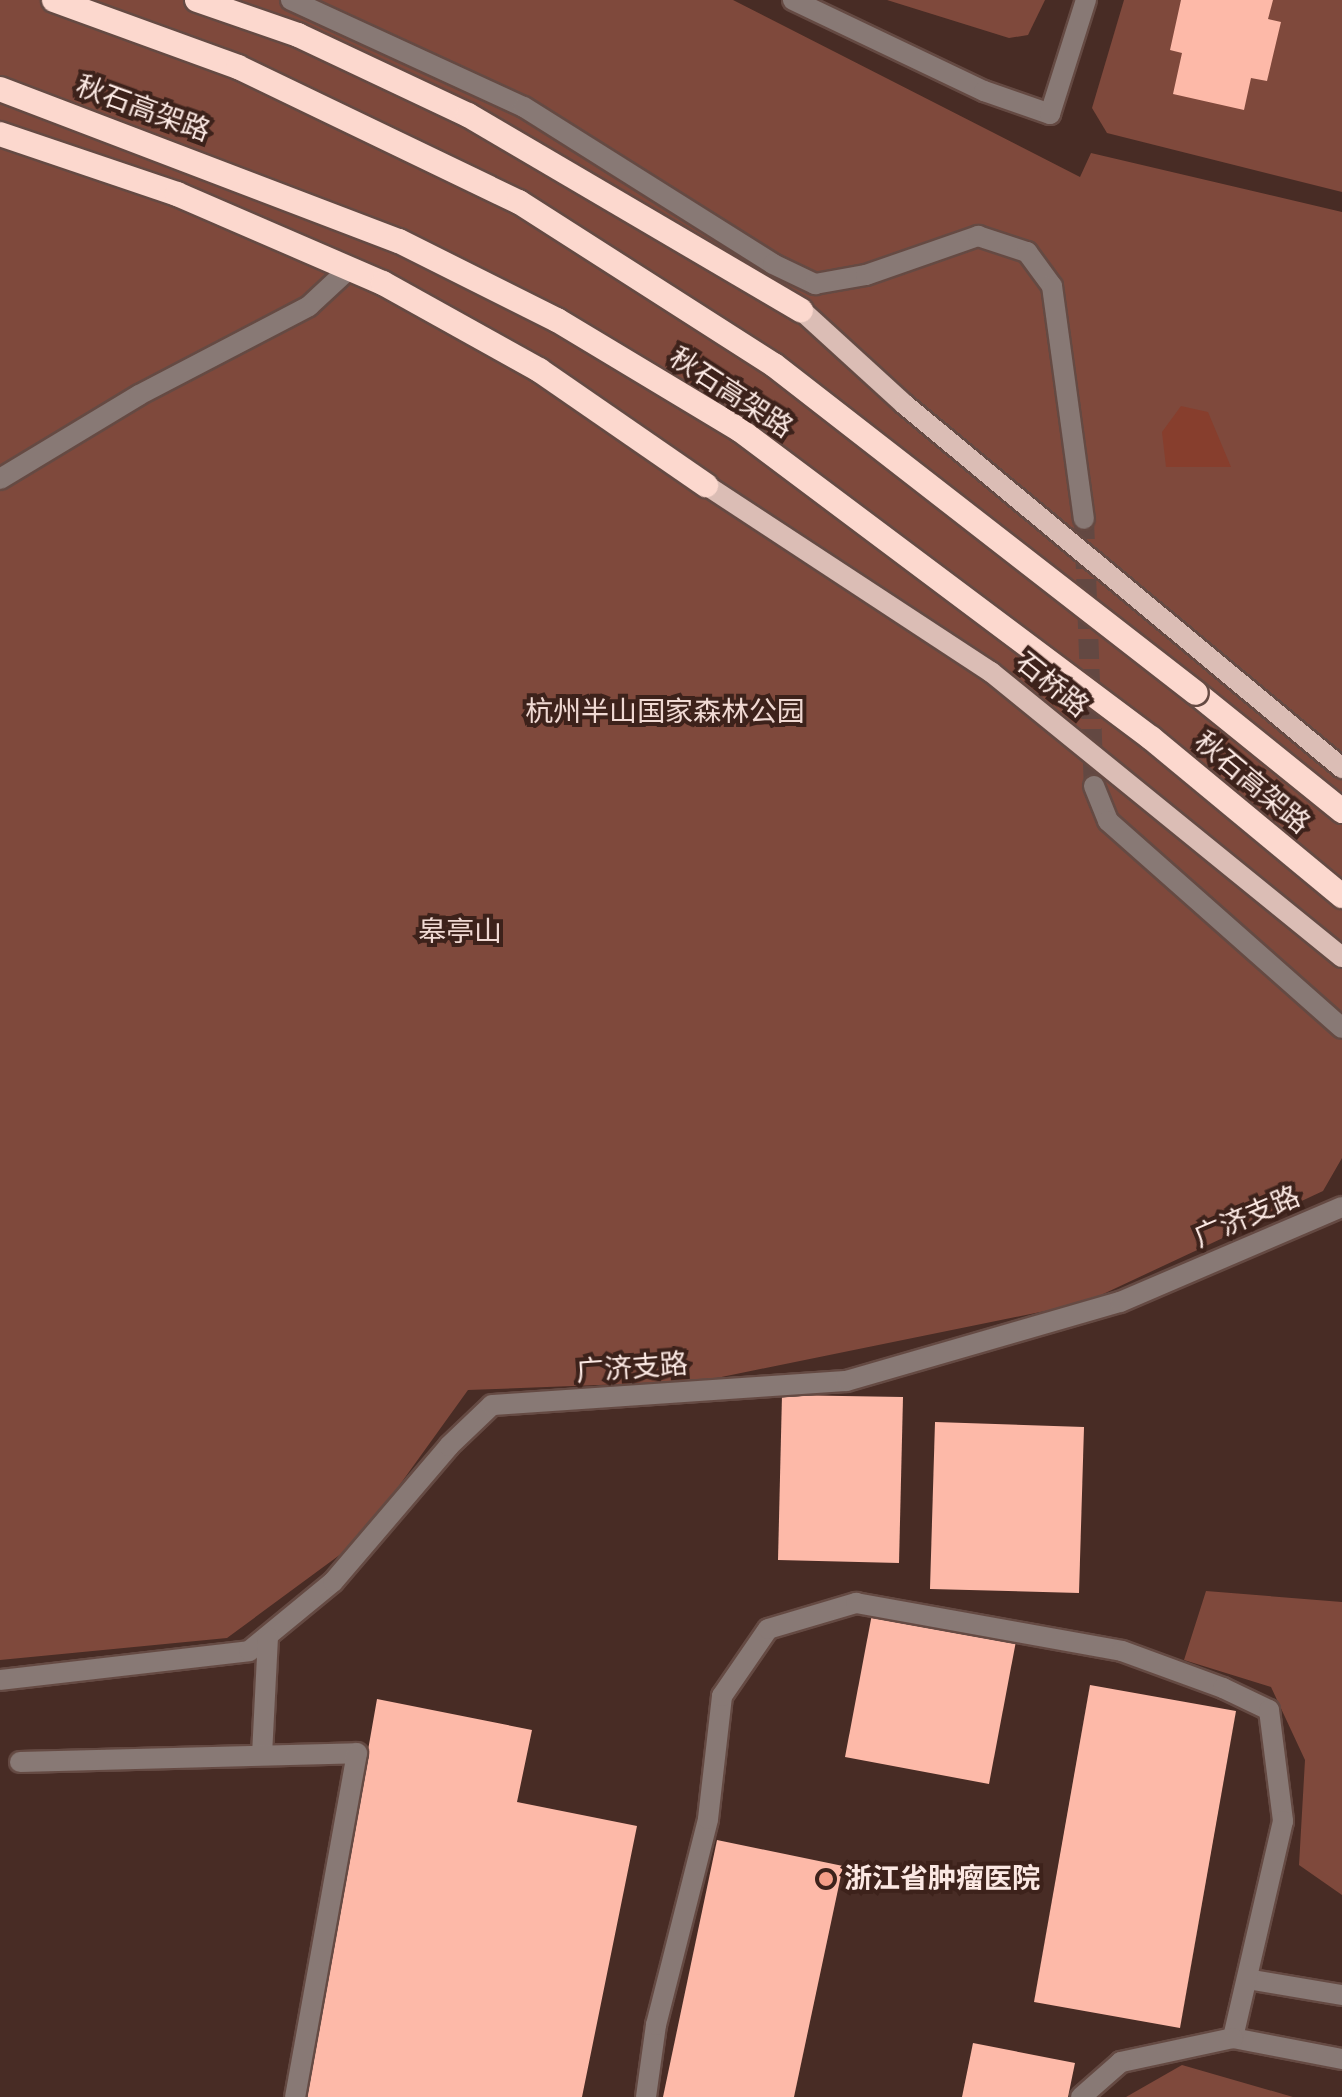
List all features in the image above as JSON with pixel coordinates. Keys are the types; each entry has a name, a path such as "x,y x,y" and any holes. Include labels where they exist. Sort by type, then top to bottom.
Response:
{"highway":[{"name":"秋石高架路","path":"54,0 238,67 420,151 583,242 774,365 1342,811"},
{"path":"197,0 298,35 468,115 801,310"},
{"name":"秋石高架路","path":"0,89 399,241 557,320 740,430 1151,738 1342,896"},
{"path":"0,134 177,194 350,268 539,370 706,485"}],"main road":[{"path":"801,310 904,404 1342,768"},
{"name":"石桥路","path":"706,485 991,672 1342,957"}],"street":[{"path":"291,0 524,107 773,264 815,284 866,275 978,236 1027,252 1052,286 1084,519"},
{"path":"795,1 984,91 1050,114 1086,0"},
{"path":"0,479 139,395 309,306 350,268"},
{"path":"1094,786 1108,821 1342,1028"},
{"name":"广济支路","path":"0,1680 249,1651 333,1582 449,1446 492,1405 846,1381 1120,1302 1342,1207"},
{"path":"646,2097 656,2025 708,1819 722,1696 768,1629 856,1603 1122,1651 1223,1688 1269,1710 1283,1821 1233,2038"},
{"path":"262,1755 268,1637"},
{"path":"20,1762 357,1753 295,2097"},
{"path":"1247,1979 1342,1995"},
{"path":"1081,2097 1121,2062 1233,2038 1342,2059"}],"green space":[{"name":"皋亭山","path":"0,0 733,0 1080,177 1091,153 1342,212 1342,1158 1323,1191 1084,1303 702,1381 468,1390 360,1540 227,1638 0,1660"},
{"path":"887,0 1045,0 1028,35 1009,38"},
{"path":"1124,0 1342,0 1342,192 1107,133 1092,108"},
{"path":"1206,1591 1342,1602 1342,1895 1299,1865 1305,1760 1271,1687 1184,1660"},
{"path":"1182,2065 1293,2097 1126,2097"}],"shaded area":[{"path":"1181,406 1208,412 1231,467 1166,467 1162,432"}],"building":[{"path":"1181,0 1273,0 1268,19 1281,22 1267,81 1251,78 1244,110 1173,94 1182,53 1170,50"},
{"path":"782,1395 903,1397 899,1563 778,1560"},
{"path":"935,1422 1084,1427 1079,1593 930,1589"},
{"path":"872,1614 1016,1641 989,1784 845,1757"},
{"path":"1090,1685 1236,1711 1180,2028 1034,2002"},
{"path":"377,1699 532,1730 517,1802 637,1826 582,2097 307,2097"},
{"path":"717,1840 843,1866 794,2097 663,2097"},
{"path":"973,2043 1075,2063 1068,2097 962,2097"}],"tunnel":[{"path":"1084,519 1094,786"}],"place":[{"name":"浙江省肿瘤医院","path":"826,1879"}],"park label":[{"name":"杭州半山国家森林公园","path":"665,712"}]}
